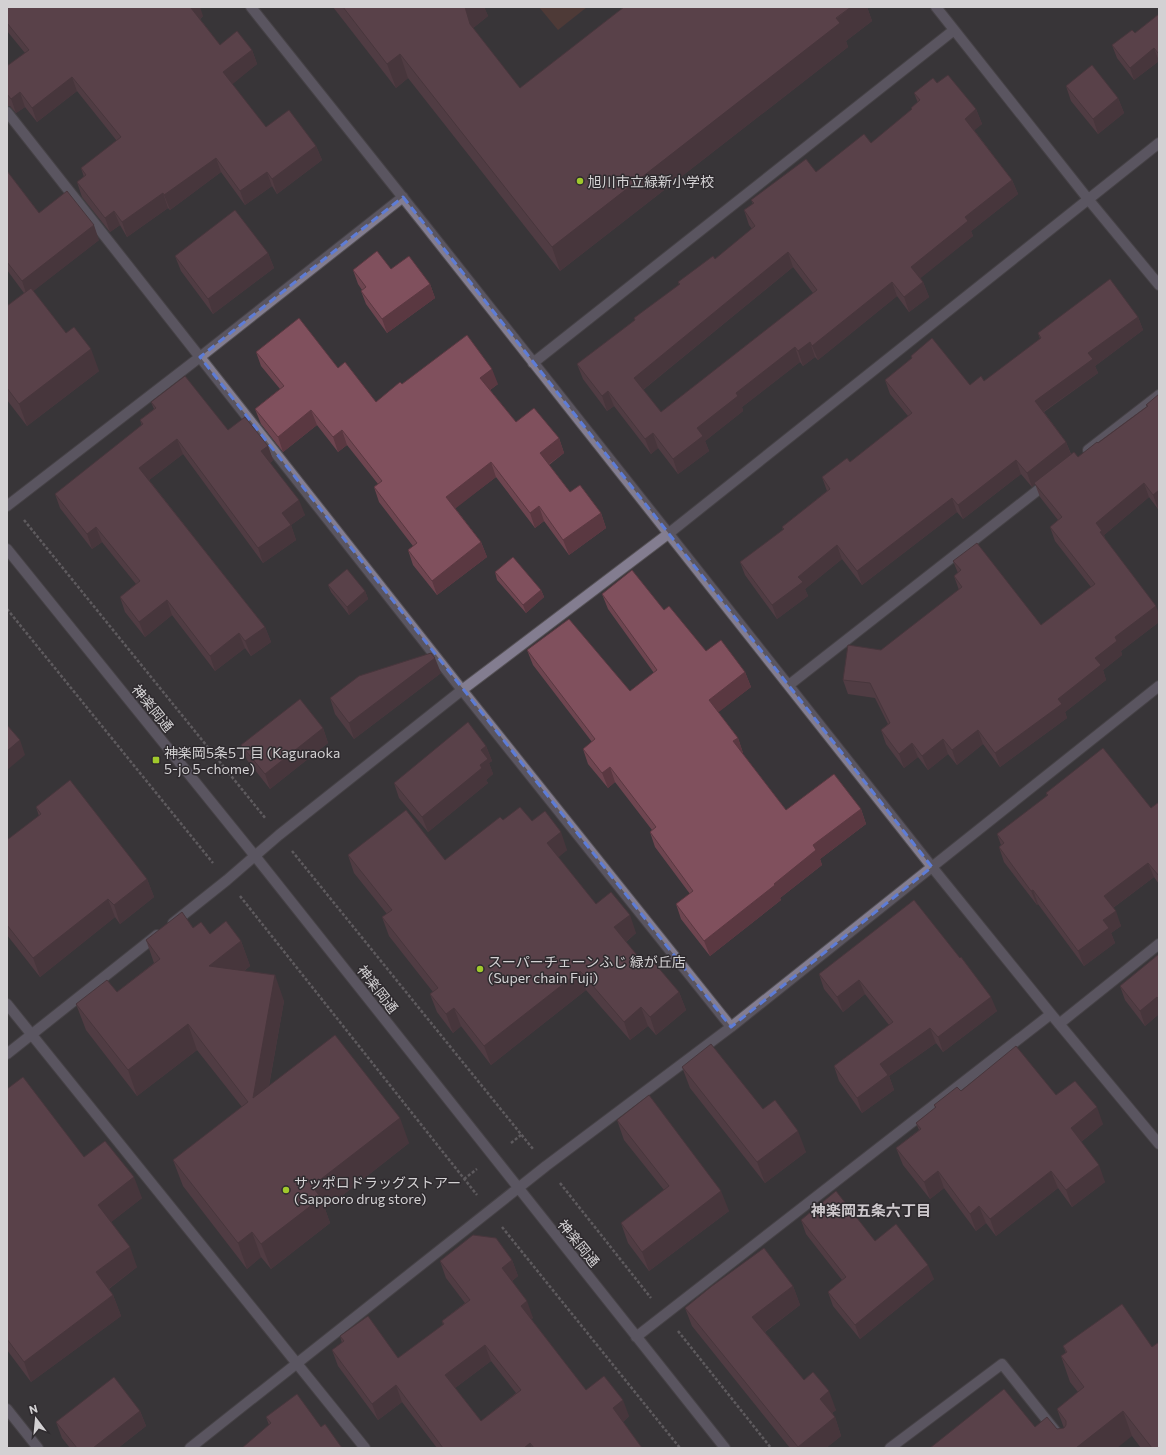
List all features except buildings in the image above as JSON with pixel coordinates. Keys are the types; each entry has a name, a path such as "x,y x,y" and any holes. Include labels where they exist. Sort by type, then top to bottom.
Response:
{"street":[{"path":"251,7 403,197 932,867 1050,1014 1159,1144"},
{"path":"936,7 1088,199 1159,285"},
{"path":"533,363 954,30"},
{"path":"7,112 462,690 731,1027"},
{"path":"7,1054 227,880 279,835 462,690 668,534 1159,143"},
{"path":"8,505 200,357 403,197"},
{"path":"1078,459 1159,395"},
{"path":"789,685 1052,478"},
{"name":"神楽岡通","path":"7,549 255,856 725,1448"},
{"path":"190,1448 546,1166 731,1027 1159,686"},
{"path":"1059,1024 1159,944"},
{"path":"7,1004 365,1448"},
{"path":"636,1337 1050,1014"},
{"path":"890,1448 1002,1364 1069,1448"},
{"path":"7,1409 38,1448"}],"path":[{"path":"8,505 279,835 665,1314 771,1448"},
{"path":"7,609 227,880 680,1448"}],"highlighted area":[{"path":"403,197 932,867 731,1027 200,357"}],"shaded area":[{"path":"539,7 587,7 558,30"}],"place":[{"name":"旭川市立緑新小学校","path":"580,181"},
{"name":"神楽岡5条5丁目 (Kaguraoka 5-jo 5-chome)","path":"156,760"},
{"name":"スーパーチェーンふじ 緑が丘店 (Super chain Fuji)","path":"480,969"},
{"name":"サッポロドラッグストアー (Sapporo drug store)","path":"286,1190"}],"district":[{"name":"神楽岡五条六丁目","path":"871,1210"}]}
